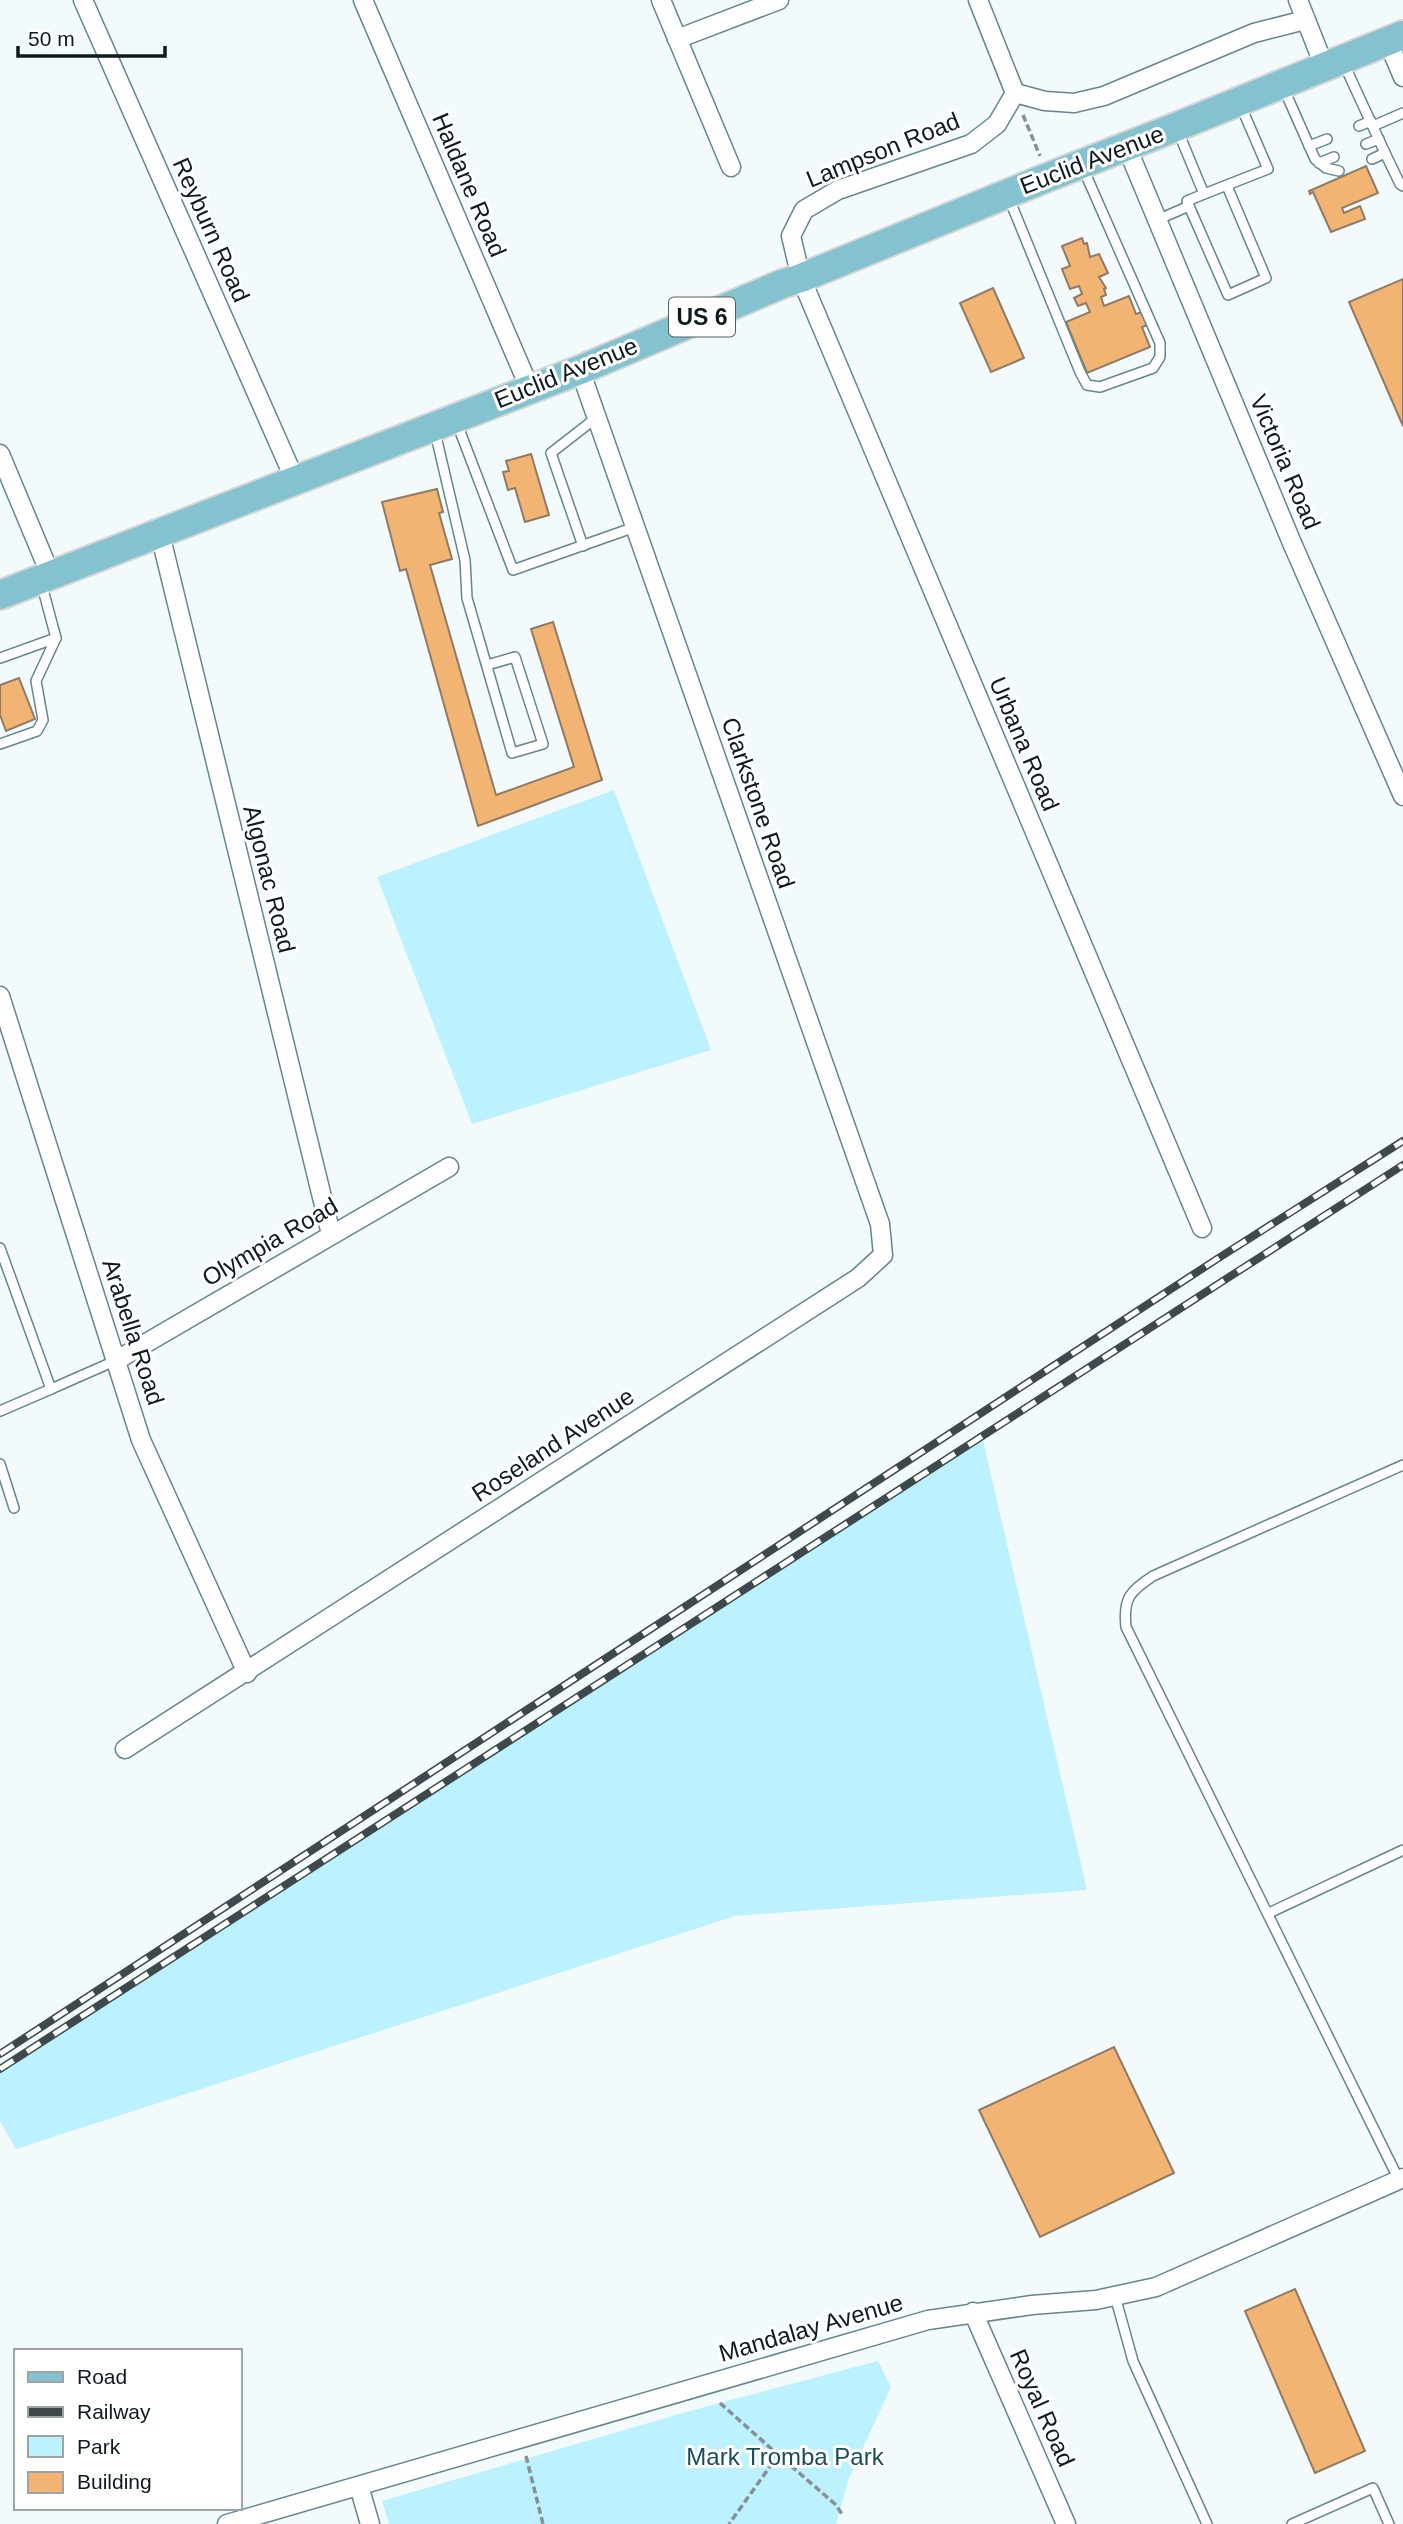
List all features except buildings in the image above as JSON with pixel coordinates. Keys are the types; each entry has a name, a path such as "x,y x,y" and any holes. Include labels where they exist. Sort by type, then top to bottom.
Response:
{"main road":[{"name":"Euclid Avenue","path":"0,595 580,369 777,286 1396,39"}],"street":[{"name":"Reyburn Road","path":"83,0 295,480"},
{"name":"Haldane Road","path":"363,0 530,388"},
{"path":"661,0 731,167"},
{"path":"677,39 779,0"},
{"path":"978,0 1015,93 1045,101 1074,103 1104,96 1254,33 1306,20"},
{"path":"1297,0 1306,20 1334,64"},
{"path":"1396,39 1403,76"},
{"name":"Lampson Road","path":"801,278 791,236 804,210 838,190 971,144 997,124 1015,93"},
{"name":"Victoria Road","path":"1126,145 1292,543 1403,796"},
{"name":"Urbana Road","path":"801,278 1202,1228"},
{"name":"Clarkstone Road","path":"580,369 880,1224 883,1255"},
{"path":"0,454 46,578"},
{"name":"Algonac Road","path":"160,534 331,1234"},
{"name":"Arabella Road","path":"0,996 141,1440 247,1673"},
{"name":"Olympia Road","path":"117,1360 449,1167"},
{"name":"Roseland Avenue","path":"125,1749 858,1278 883,1255"},
{"name":"Mandalay Avenue","path":"227,2524 928,2320 973,2312 1096,2300 1156,2287 1402,2182"},
{"name":"Royal Road","path":"973,2312 1066,2524"},
{"path":"359,2486 370,2524"}],"lane":[{"path":"1334,64 1372,124 1403,186"},
{"path":"1282,85 1319,163 1339,171"},
{"path":"1227,186 1266,278 1228,295 1187,201 1268,169 1239,102"},
{"path":"1359,126 1403,113"},
{"path":"1177,128 1204,194"},
{"path":"1310,146 1327,139"},
{"path":"1366,144 1379,139"},
{"path":"1371,159 1385,153"},
{"path":"1319,163 1334,157"},
{"path":"1007,193 1087,385 1100,387 1153,368 1160,357 1160,343 1081,164"},
{"path":"1157,220 1189,206"},
{"path":"583,546 551,453 596,418"},
{"path":"444,422 513,570 635,527"},
{"path":"444,422 465,560 467,598 512,753 543,744 515,657 487,665"},
{"path":"0,744 37,731 43,720 36,681 56,638 46,578"},
{"path":"0,658 56,638"},
{"path":"0,1248 51,1389"},
{"path":"0,1411 117,1360"},
{"path":"0,1464 14,1508"},
{"path":"1402,2182 1126,1627 1124,1609 1131,1590 1153,1576 1403,1465"},
{"path":"1269,1913 1403,1850"},
{"path":"1115,2296 1133,2361 1207,2524"},
{"path":"1292,2524 1373,2488 1389,2524"}],"path":[{"path":"1023,115 1035,145"},
{"path":"720,2403 835,2504 842,2514"},
{"path":"729,2524 769,2468 775,2452"},
{"path":"526,2456 543,2524"}],"green space":[{"path":"614,790 711,1050 472,1124 377,877"},
{"path":"982,1436 1087,1890 735,1916 16,2149 0,2121 0,2069"},
{"name":"Mark Tromba Park","path":"878,2361 891,2387 849,2478 836,2524 389,2524 382,2501 686,2412"}],"railway":[{"path":"0,2054 1217,1259 1403,1141"},
{"path":"0,2069 1403,1165"}]}
